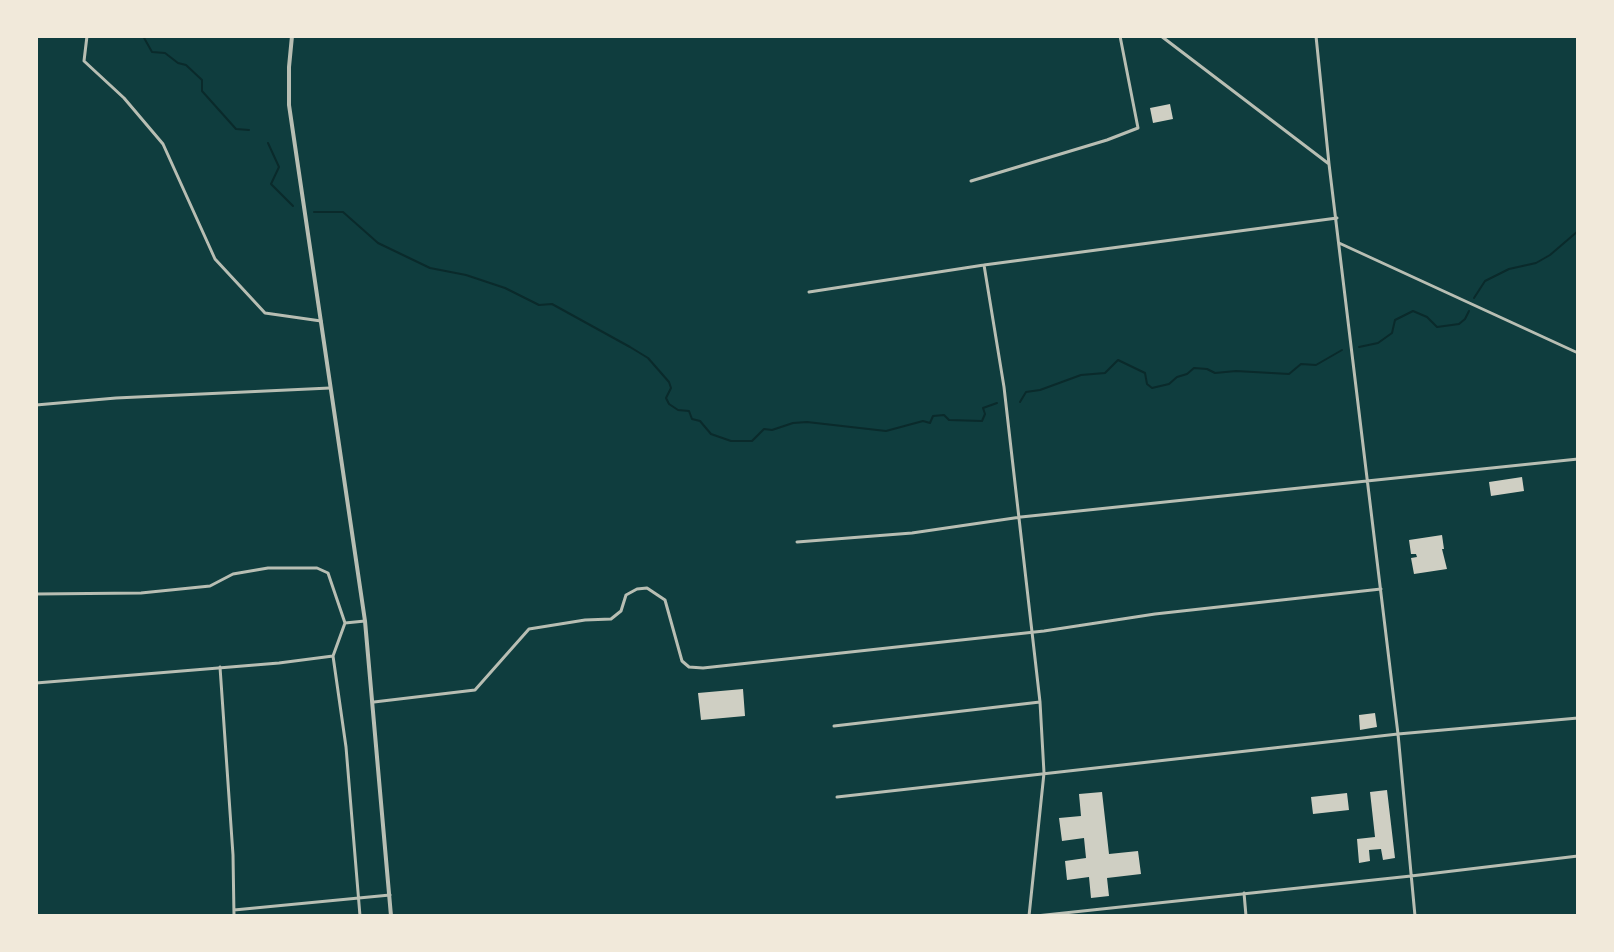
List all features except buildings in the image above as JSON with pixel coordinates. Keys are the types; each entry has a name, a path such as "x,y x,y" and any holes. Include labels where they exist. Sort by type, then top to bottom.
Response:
{"street":[{"path":"86,36 84,61 124,98 163,144 215,259 265,313 321,321"},
{"path":"292,36 289,67 289,104 365,621 374,702 391,916"},
{"path":"971,181 1107,140 1138,128 1120,36"},
{"path":"1161,36 1329,164"},
{"path":"1316,36 1329,164 1398,734 1415,916"},
{"path":"809,292 984,265 1337,218"},
{"path":"1339,243 1578,353"},
{"path":"984,265 1004,387 1021,518 1040,702 1044,774 1028,916"},
{"path":"36,405 116,398 330,388"},
{"path":"797,542 912,533 1021,518 1578,459"},
{"path":"36,594 141,593 210,586 233,574 268,568 317,568 328,573 345,623 333,656 346,747 360,916"},
{"path":"374,702 476,690 529,629 585,620 611,619 621,611 626,595 637,589 647,588 659,594 665,600 682,661 689,667 703,668 1033,632 1164,613 1381,589"},
{"path":"345,623 365,621"},
{"path":"36,683 220,667 279,664 333,656"},
{"path":"220,667 233,855 234,916"},
{"path":"834,726 1040,702"},
{"path":"837,797 1398,734 1578,718"},
{"path":"1036,916 1411,876 1578,856"},
{"path":"1244,893 1246,916"},
{"path":"234,910 390,895"}],"waterway":[{"path":"143,36 152,52 165,53 178,63 186,65 202,80 202,91 236,129 249,130"},
{"path":"268,143 279,167 271,184 293,206"},
{"path":"314,212 343,212 378,243 430,268 466,275 505,288 539,305 552,304 648,358 669,382 671,388 666,398 669,404 678,410 689,411 692,419 700,421 711,434 731,441 752,441 764,429 772,430 793,423 807,422 886,431 923,421 930,423 933,416 944,415 949,420 982,421 985,414 983,408 997,403"},
{"path":"1474,298 1485,281 1509,269 1536,263 1550,255 1578,231"},
{"path":"1359,347 1378,343 1392,333 1395,320 1413,311 1427,317 1437,327 1459,324 1465,319 1469,311"},
{"path":"1020,402 1026,392 1040,390 1081,375 1105,373 1118,360 1145,373 1147,384 1152,388 1169,384 1177,377 1187,374 1194,368 1207,369 1215,373 1236,371 1289,374 1301,364 1316,365 1342,350"}]}
